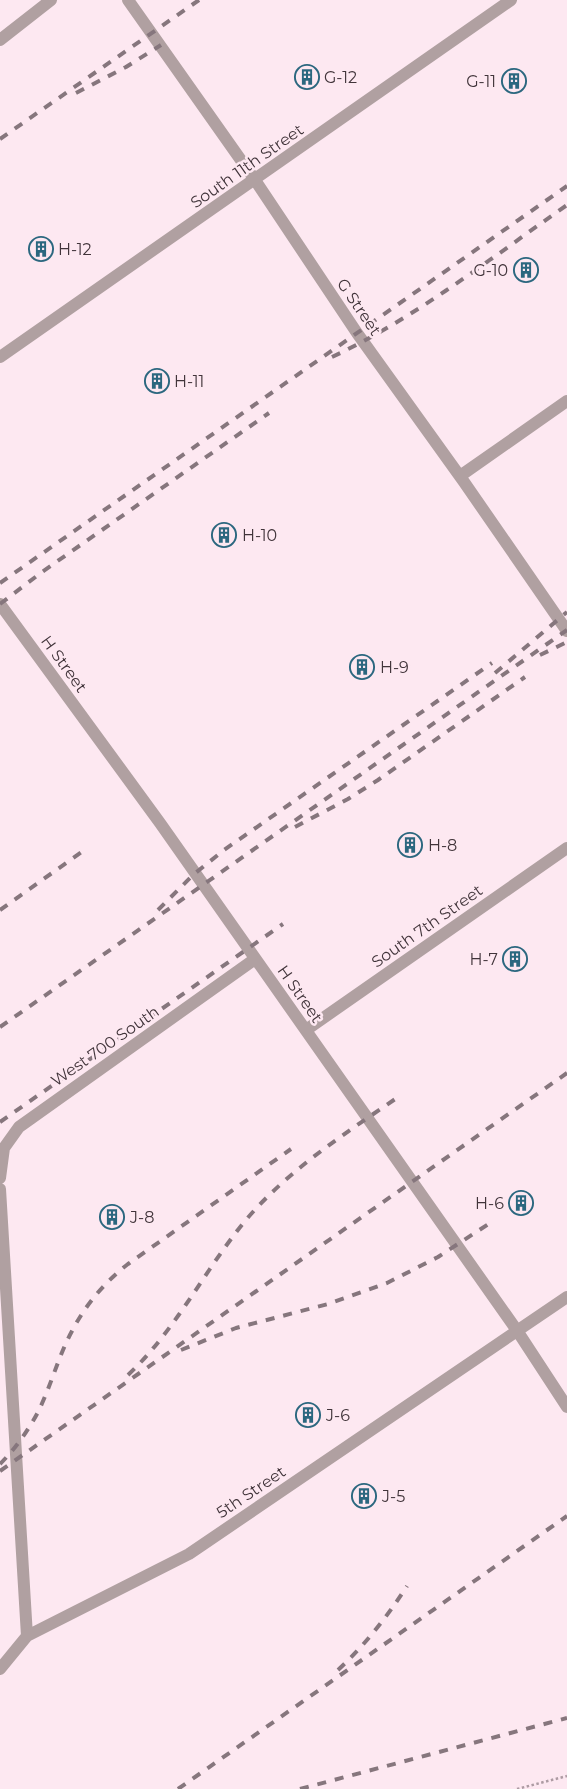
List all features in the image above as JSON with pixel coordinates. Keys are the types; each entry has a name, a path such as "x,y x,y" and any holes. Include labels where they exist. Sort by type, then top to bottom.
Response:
{"lane":[{"path":"0,40 50,0"},
{"name":"G Street","path":"128,0 254,180 357,333 460,476 567,631"},
{"name":"South 11th Street","path":"0,357 511,0"},
{"path":"460,476 567,401"},
{"name":"H Street","path":"0,604 154,815 306,1030 518,1332 567,1407"},
{"name":"South 7th Street","path":"306,1030 567,848"},
{"name":"West 700 South","path":"0,1178 4,1148 19,1127 255,959"},
{"path":"0,1189 27,1636"},
{"name":"5th Street","path":"0,1668 27,1636 188,1554 567,1297"}],"path":[{"path":"517,1789 567,1776"}],"railway":[{"path":"0,139 199,0"},
{"path":"76,93 126,67 161,45"},
{"path":"0,583 567,186"},
{"path":"332,357 394,324 424,305 567,205"},
{"path":"0,604 42,572 269,413"},
{"path":"495,673 567,612"},
{"path":"0,1027 567,630"},
{"path":"540,655 567,642"},
{"path":"158,910 193,875 224,850 492,663"},
{"path":"295,827 348,799 378,780 525,677"},
{"path":"0,910 83,851"},
{"path":"0,1122 283,924"},
{"path":"0,1471 567,1073"},
{"path":"128,1375 161,1339 230,1240 262,1202 299,1168 401,1095"},
{"path":"0,1464 26,1433 43,1402 72,1331 83,1312 104,1286 128,1264 291,1149"},
{"path":"181,1350 236,1328 328,1304 387,1283 438,1257 490,1223"},
{"path":"178,1789 567,1516"},
{"path":"338,1670 375,1630 407,1586"},
{"path":"300,1789 567,1718"}],"place":[{"name":"G-12","path":"307,77"},
{"name":"G-11","path":"514,81"},
{"name":"H-12","path":"41,249"},
{"name":"G-10","path":"526,270"},
{"name":"H-11","path":"157,381"},
{"name":"H-10","path":"224,535"},
{"name":"H-9","path":"362,667"},
{"name":"H-8","path":"410,845"},
{"name":"H-7","path":"515,959"},
{"name":"H-6","path":"521,1203"},
{"name":"J-8","path":"112,1217"},
{"name":"J-6","path":"308,1415"},
{"name":"J-5","path":"364,1496"}]}
